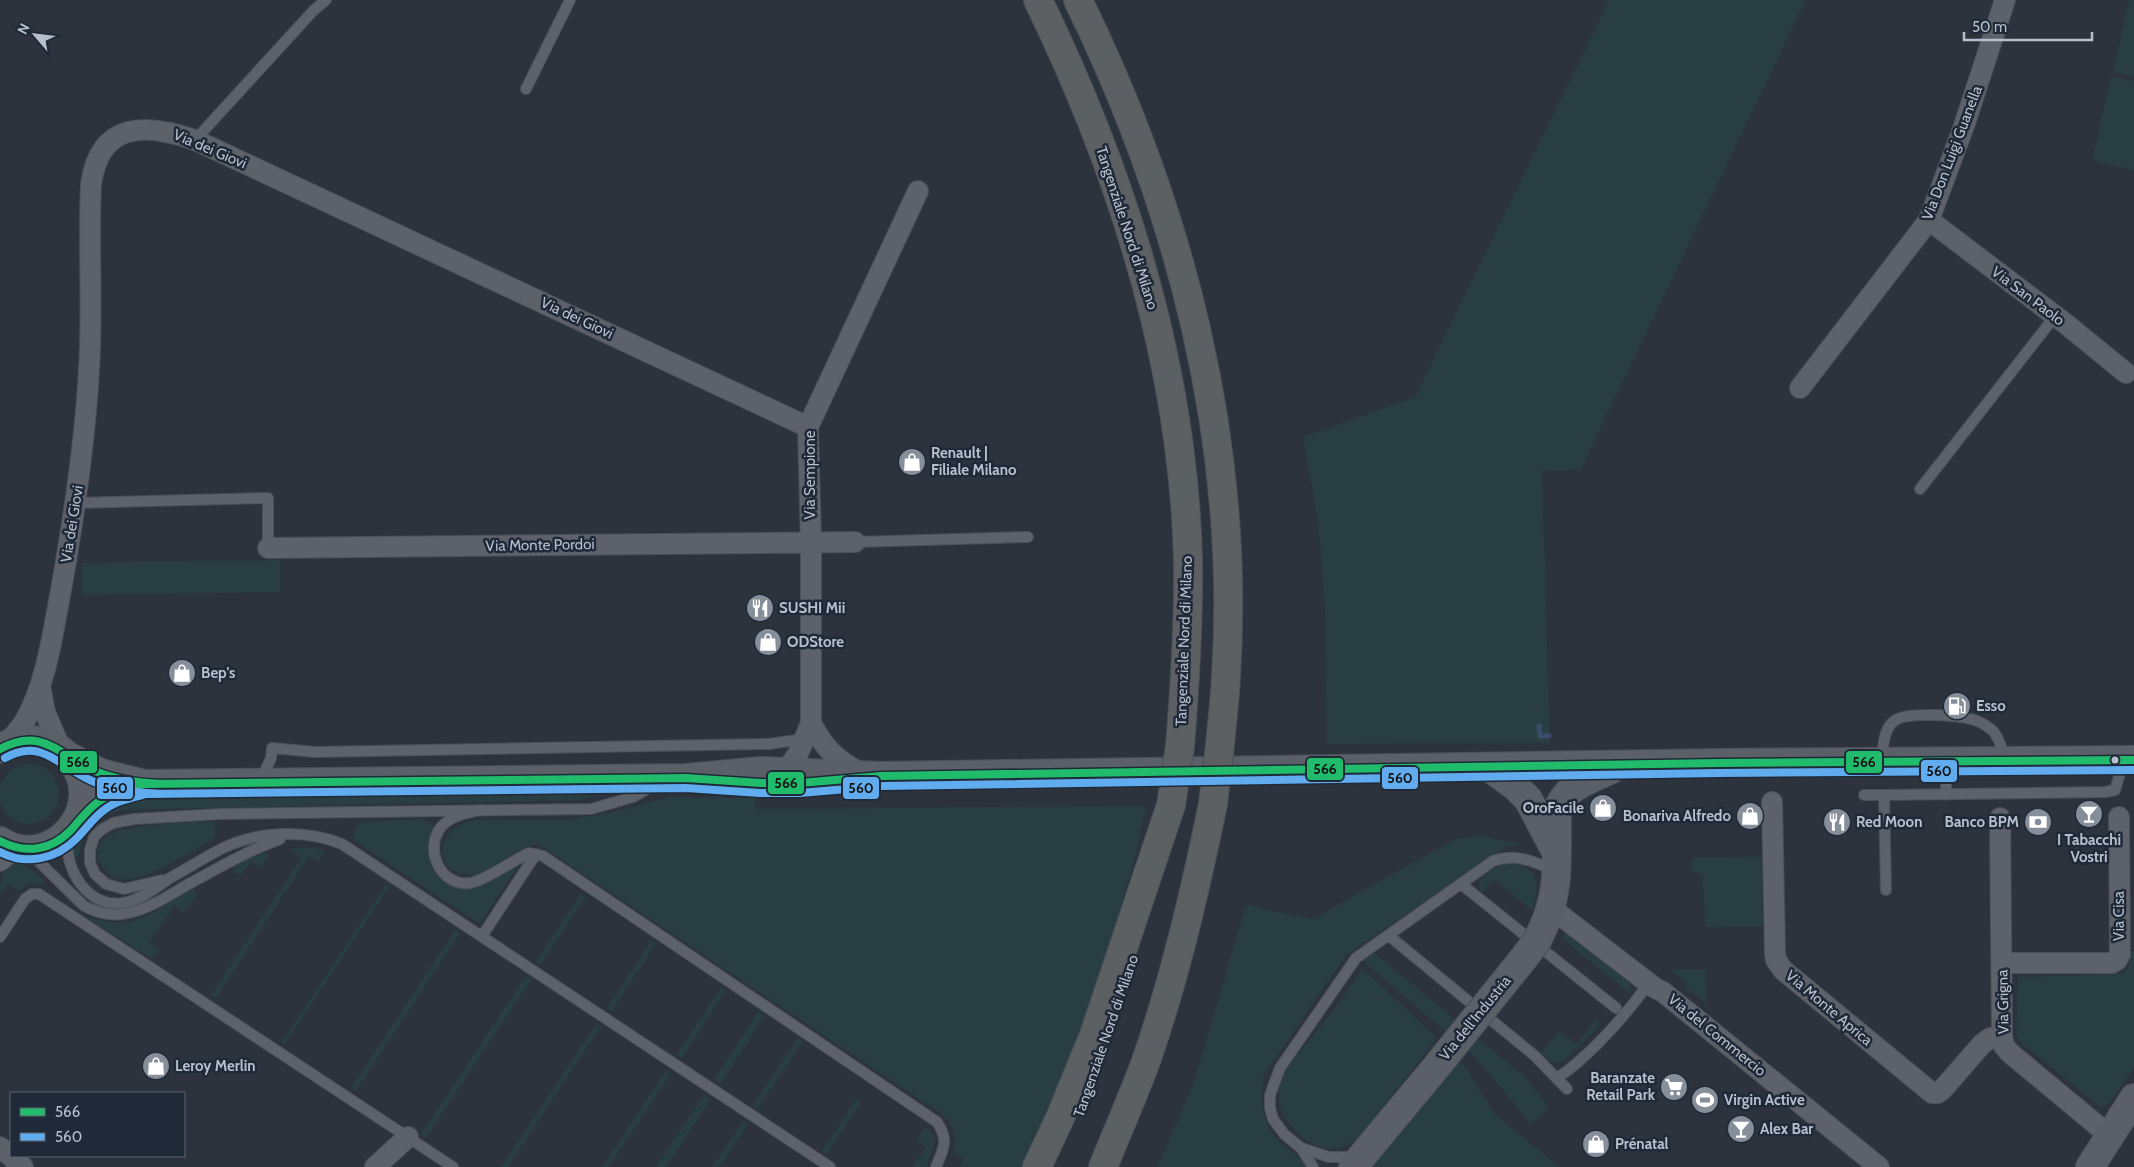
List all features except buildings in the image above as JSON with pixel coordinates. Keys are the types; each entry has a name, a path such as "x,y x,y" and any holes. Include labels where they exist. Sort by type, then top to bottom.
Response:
{"highway":[{"name":"Tangenziale Nord di Milano","path":"1038,0 1080,91 1124,208 1145,276 1170,385 1178,444 1188,558 1186,674 1180,746 1171,805 1155,879 1118,1012 1095,1077 1058,1167"},
{"path":"1078,0 1119,88 1140,141 1180,261 1206,373 1217,444 1226,551 1226,675 1213,804 1198,879 1166,1001 1145,1063 1103,1167"},
{"path":"1037,1167 1064,1109 1094,1035 1171,805"}],"street":[{"name":"Via Don Luigi Guanella","path":"1800,388 1929,220 1964,126 2005,0"},
{"name":"Via dei Giovi","path":"40,686 57,612 75,503 89,368 90,192 94,166 100,153 109,142 135,130 156,129 195,140 808,427"},
{"name":"Via Sempione","path":"785,772 798,754 808,731 811,542 808,427 918,191"},
{"name":"Via San Paolo","path":"1929,220 2126,373"},
{"name":"Via Monte Pordoi","path":"268,548 855,542"},
{"path":"3,747 22,724 40,686"},
{"path":"40,686 45,712 65,753 79,771 83,788 82,806 73,827"},
{"name":"Via Sempione","path":"808,731 843,764 873,776"},
{"path":"3,747 20,740 35,740 48,743 101,773 145,784"},
{"path":"676,778 743,772 873,776 1882,762 2130,762"},
{"name":"Via dell'Industria","path":"1357,1162 1537,941 1547,918 1557,862 1557,812 1564,796 1574,787 1621,765"},
{"path":"1490,768 1516,787 1528,799 1537,813 1557,862"},
{"path":"10,850 49,846 73,827 101,799 117,791 145,784 676,778 761,783 800,783 873,776"},
{"name":"Via Monte Aprica","path":"1772,802 1775,953 1776,960 1783,970 1932,1093 1938,1093 1942,1090 1986,1040 2002,1036"},
{"name":"Via Cisa","path":"2002,963 2112,963 2117,960 2120,954 2119,817"},
{"name":"Via Grigna","path":"2000,818 2002,1036 2004,1046 2110,1136"},
{"name":"Via del Commercio","path":"1547,918 1663,992 1879,1167"},
{"path":"2090,1167 2134,1098"},
{"path":"375,1167 408,1137"},
{"path":"0,1148 10,1157"},
{"path":"10,1157 22,1167"}],"lane":[{"path":"195,140 313,11 326,0"},
{"path":"526,89 570,0"},
{"path":"1920,489 2054,316"},
{"path":"75,503 268,498 268,548"},
{"path":"855,542 1028,537"},
{"path":"1882,762 1884,742 1888,728 1902,716 1951,716 1978,721 1994,732 2006,761"},
{"path":"259,783 271,758 272,748 333,752 769,744 808,731"},
{"path":"1946,762 1946,795"},
{"path":"1864,794 1946,795 2105,792 2115,790 2130,762"},
{"path":"170,878 124,889 106,884 95,874 90,863 90,850 94,837 113,823 134,819 220,814 591,808 633,797 676,778"},
{"path":"1884,795 1886,890"},
{"path":"481,810 458,815 439,830 435,843 435,860 440,870 448,878 457,883 472,883 529,853 543,856 937,1122 944,1133 944,1147 936,1167"},
{"path":"73,827 67,854 74,875 89,893 104,901 121,903 140,897 224,847 258,837 293,834 314,836 342,844 830,1167"},
{"path":"10,850 84,906 91,910 113,915 131,913 148,907 243,854 293,834"},
{"path":"482,936 536,854"},
{"path":"1313,1167 1301,1148 1284,1134 1273,1119 1270,1108 1270,1094 1280,1068 1356,958 1493,861 1510,857 1557,862"},
{"path":"1462,884 1616,1008"},
{"path":"0,937 25,899 32,894 39,894 453,1167"},
{"path":"1388,935 1535,1056 1567,1089"},
{"path":"1557,1078 1576,1065 1649,984"},
{"path":"1301,1148 1329,1157 1357,1162"}],"green space":[{"path":"1609,0 1806,0 1581,469 1542,471 1550,743 1327,744 1325,614 1319,527 1303,437 1415,397"},
{"path":"2129,0 2134,0 2134,77 2113,72"},
{"path":"2111,76 2134,81 2134,170 2092,161"},
{"path":"280,560 280,592 82,595 82,563"},
{"path":"29,764 46,769 54,777 59,794 54,811 46,819 29,824 12,819 4,811 -1,794 4,777 12,769"},
{"path":"605,793 582,800 124,810 106,816 92,825 83,839 79,857 74,858 76,840 80,828 91,815 136,800"},
{"path":"671,797 755,798 756,809 1146,806 1136,853 1078,1048 1024,1167 959,1167 963,1158 953,1153 954,1132 943,1115 538,844 478,874 469,875 454,871 444,861 442,854 443,846 449,834 458,826 473,820 570,819 609,813"},
{"path":"422,819 436,828 431,844 431,860 437,874 450,885 467,889 473,888 518,865 480,924 354,840 356,829 364,822"},
{"path":"215,822 215,838 162,868 140,877 120,879 112,876 100,863 98,848 109,835 130,829 161,824"},
{"path":"1480,836 1521,844 1506,847 1346,955 1264,1075 1262,1104 1271,1131 1306,1167 1157,1167 1194,1082 1246,905 1313,919 1455,839"},
{"path":"294,848 314,848 325,852 319,862 309,856 216,998 211,995 301,858 292,851"},
{"path":"266,853 268,857 261,867 251,861 241,876 232,870 244,860"},
{"path":"1761,857 1763,926 1705,927 1703,873 1692,873 1692,858"},
{"path":"15,863 23,864 44,880 41,885 29,884 19,891 8,884 0,897 2,877 6,869"},
{"path":"1507,863 1525,867 1535,878 1537,893 1532,910 1493,879 1482,892 1479,888 1480,879 1491,870"},
{"path":"386,884 389,887 285,1044 282,1042"},
{"path":"193,888 197,894 184,913 174,906 150,943 160,950 155,957 148,957 86,917 113,922 137,920"},
{"path":"580,894 586,897 541,964 536,961"},
{"path":"455,930 460,934 356,1091 351,1088"},
{"path":"1566,933 1573,935 1630,982 1631,991 1629,993 1561,937"},
{"path":"651,941 656,944 612,1011 607,1008"},
{"path":"2129,951 2134,951 2134,1067 2109,1104 2100,1107 2019,1041 2016,1034 2018,977 2121,974 2128,967"},
{"path":"1373,952 1525,1077 1549,1107 1531,1124 1474,1056 1362,960"},
{"path":"1362,968 1437,1038 1360,1137 1340,1148 1318,1146 1307,1140 1288,1123 1279,1101 1281,1081 1299,1052 1350,988"},
{"path":"1706,970 1707,1004 1685,987 1687,983 1671,971"},
{"path":"525,977 531,980 426,1138 421,1134"},
{"path":"721,987 726,991 682,1058 677,1054"},
{"path":"758,1012 765,1016 721,1083 714,1079"},
{"path":"1596,1020 1601,1024 1564,1061 1557,1063 1548,1060 1541,1052 1559,1031 1576,1044"},
{"path":"596,1024 601,1027 508,1167 501,1167"},
{"path":"798,1038 803,1041 758,1108 753,1105"},
{"path":"1459,1057 1495,1114 1559,1167 1371,1167"},
{"path":"666,1070 671,1074 609,1167 602,1167"},
{"path":"704,1095 711,1099 666,1167 656,1167"},
{"path":"856,1099 861,1103 827,1154 822,1151"},
{"path":"743,1121 748,1124 719,1167 712,1167"},
{"path":"925,1127 933,1136 933,1151 926,1167 912,1167 926,1146 917,1140"}],"waterway":[{"path":"1539,726 1540,736 1549,736"}],"transit line":[{"name":"566","path":"0,749 28,740 39,742 50,745 82,765 111,777 160,784"},
{"name":"560","path":"5,758 18,752 40,752 50,756 80,775 108,787 160,794"},
{"name":"566","path":"0,841 19,848 28,849 46,846 63,837 98,802 121,791 145,784 686,778 761,783 800,783 881,776 1719,763 2134,760"},
{"name":"560","path":"0,852 20,859 41,858 51,855 69,845 104,810 124,800 146,794 686,788 760,793 800,793 882,786 1719,773 2134,770"}],"place":[{"name":"Renault | Filiale Milano","path":"912,462"},
{"name":"SUSHI Mii","path":"760,608"},
{"name":"ODStore","path":"768,642"},
{"name":"Bep's","path":"182,673"},
{"name":"Esso","path":"1957,706"},
{"name":"OroFacile","path":"1603,808"},
{"name":"I Tabacchi Vostri","path":"2089,814"},
{"name":"Bonariva Alfredo","path":"1750,816"},
{"name":"Red Moon","path":"1837,822"},
{"name":"Banco BPM","path":"2038,822"},
{"name":"Leroy Merlin","path":"156,1066"},
{"name":"Baranzate Retail Park","path":"1674,1087"},
{"name":"Virgin Active","path":"1705,1100"},
{"name":"Alex Bar","path":"1741,1129"},
{"name":"Prénatal","path":"1596,1144"}]}
